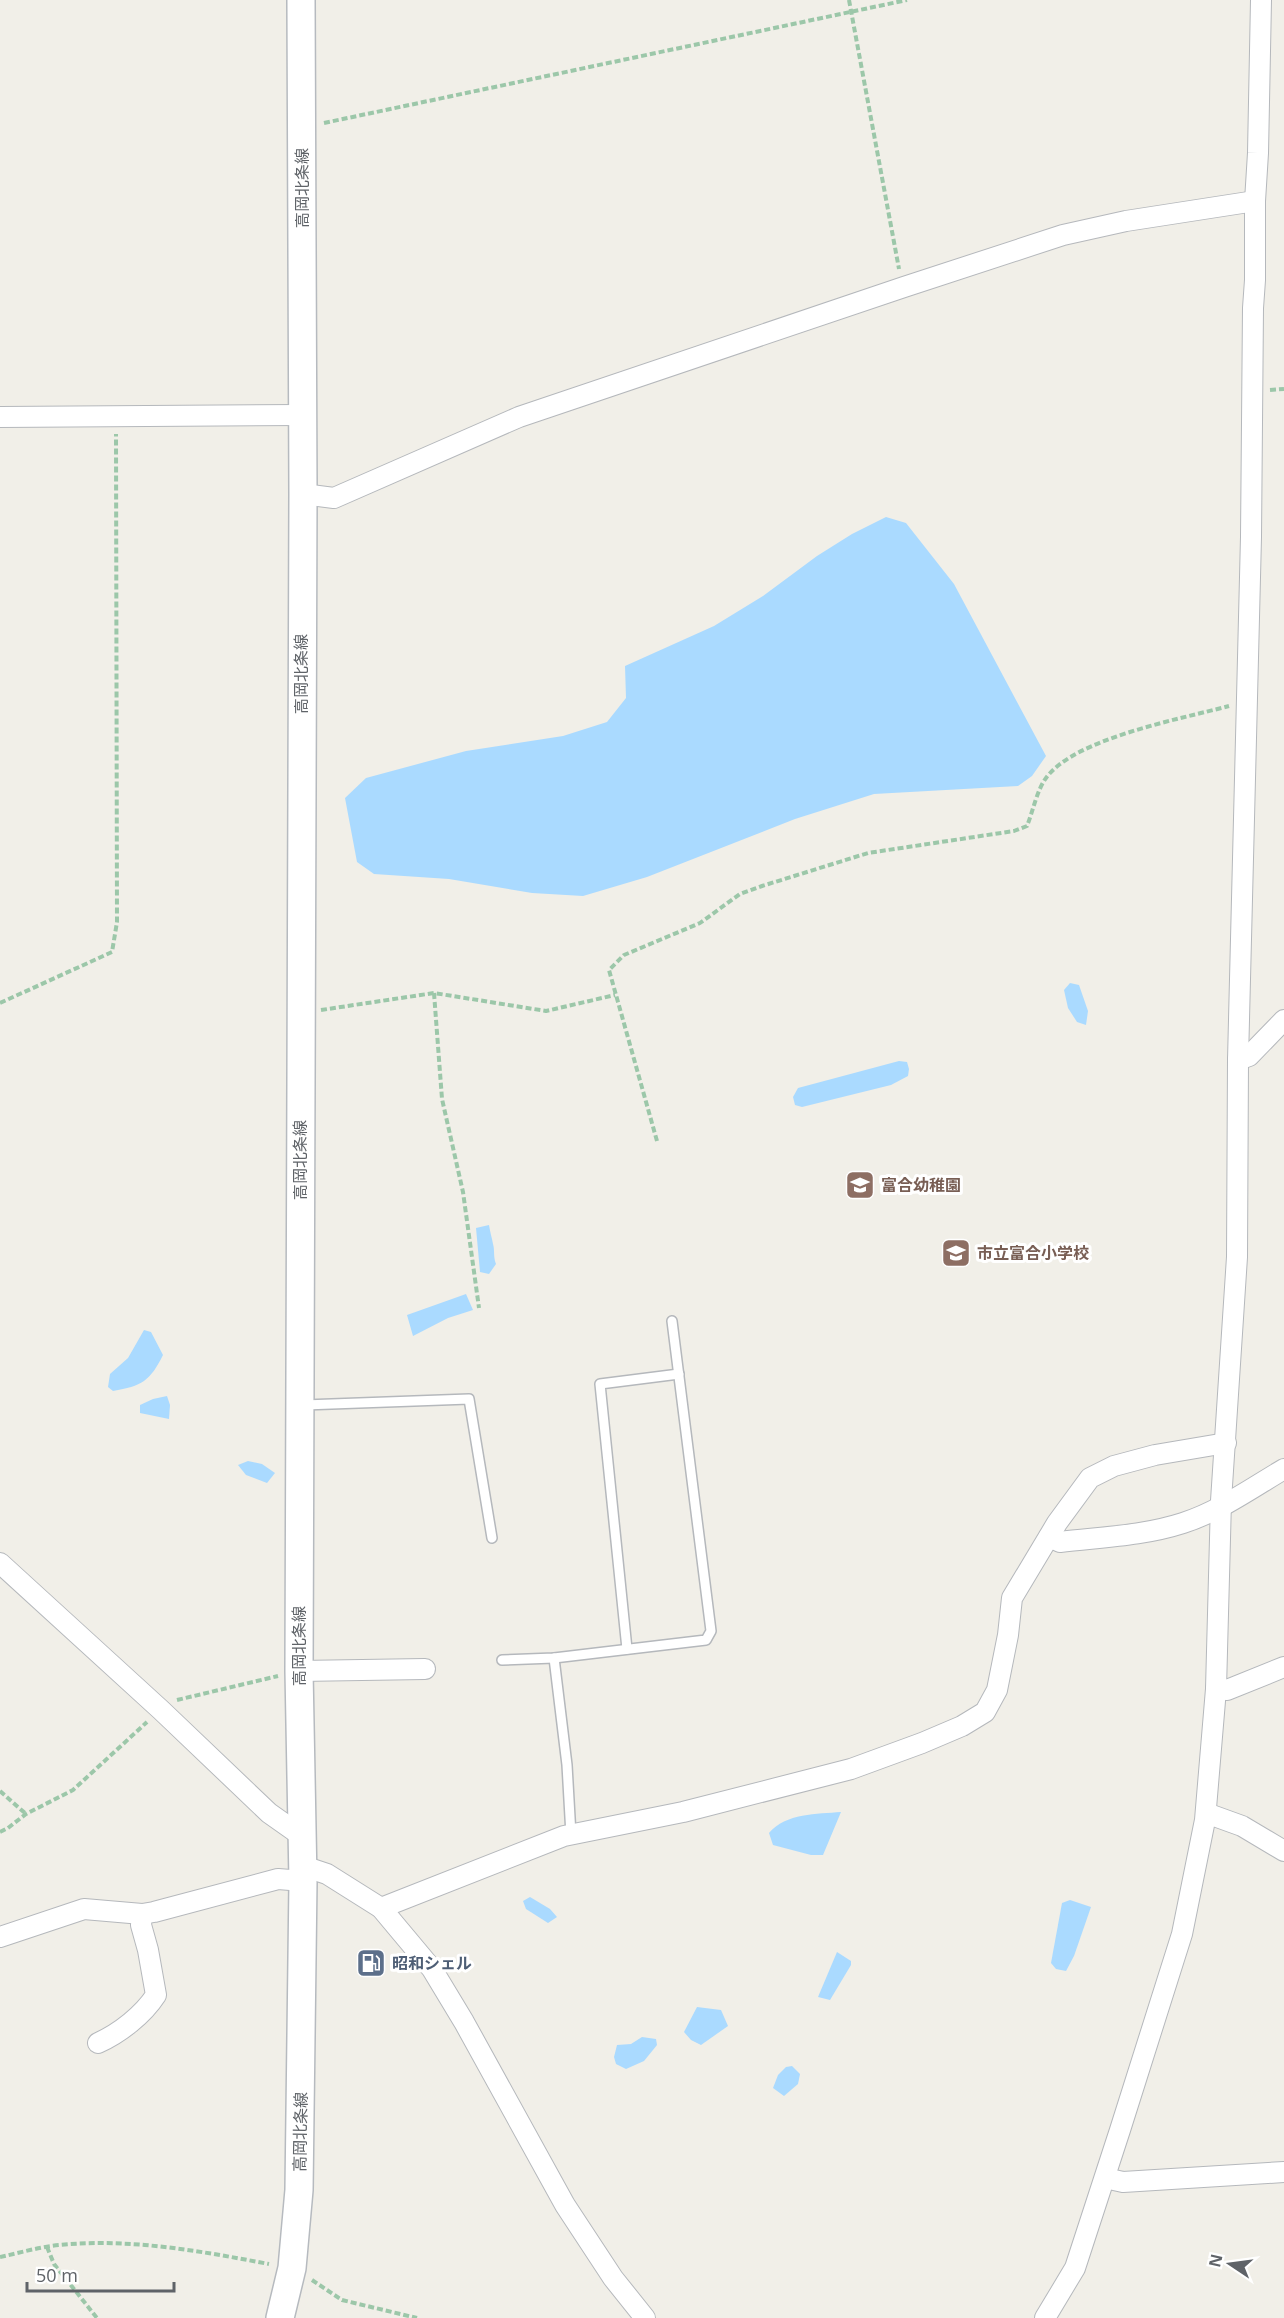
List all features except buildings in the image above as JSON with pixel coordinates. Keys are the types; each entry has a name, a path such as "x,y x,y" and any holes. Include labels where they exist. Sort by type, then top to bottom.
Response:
{"main road":[{"name":"高岡北条線","path":"280,2318 292,2268 299,2190 303,1874 299,1671 303,494 301,0"}],"street":[{"path":"1046,2318 1076,2268 1105,2178 1182,1934 1206,1813 1216,1689 1221,1506 1237,1257 1238,1060 1261,0"},
{"path":"303,494 334,498 519,417 1063,235 1126,221 1255,201"},
{"path":"0,417 301,415"},
{"path":"1238,1060 1249,1056 1284,1020"},
{"path":"381,1908 572,1835 683,1812 851,1769 962,1726 985,1712 997,1690 1008,1635 1012,1598 1049,1537 1090,1478 1114,1466 1155,1455 1226,1443"},
{"path":"1049,1537 1060,1542 1150,1532 1184,1523 1221,1506 1284,1469"},
{"path":"0,1563 161,1710 269,1813 303,1837"},
{"path":"1216,1689 1227,1690 1284,1667"},
{"path":"299,1671 425,1669"},
{"path":"1206,1813 1242,1826 1281,1845"},
{"path":"0,1937 84,1909 142,1914 220,1896 278,1879 303,1874 327,1874 381,1908 432,1969 464,2022 565,2205 613,2278 645,2318"},
{"path":"98,2043 113,2036 150,2005 156,1995 141,1925 142,1914"},
{"path":"1105,2178 1124,2182 1284,2172"}],"lane":[{"path":"502,1660 554,1658 706,1640 711,1631 672,1321"},
{"path":"627,1649 600,1384 679,1374"},
{"path":"300,1405 469,1399 492,1538"},
{"path":"554,1658 567,1765 572,1835"}],"path":[{"path":"849,0 896,255 904,287"},
{"path":"303,127 907,0"},
{"path":"0,1003 112,952 117,922 116,417"},
{"path":"657,1141 609,970 624,955 700,923 740,894 868,853 1014,831 1027,826 1045,779 1065,759 1101,741 1247,702"},
{"path":"300,1013 434,993 546,1011 616,995"},
{"path":"434,993 442,1099 463,1192 479,1308"},
{"path":"0,1832 26,1814 73,1790 161,1710 174,1701 299,1671"},
{"path":"0,1791 26,1814"},
{"path":"0,2257 46,2247 123,2242 184,2248 292,2268 342,2300 417,2318"},
{"path":"46,2247 54,2264 97,2318"}],"water":[{"path":"886,517 906,523 954,584 1046,756 1032,776 1018,786 874,794 795,819 647,877 583,896 532,893 449,879 374,874 357,862 345,798 366,778 466,751 563,736 607,722 626,698 625,666 714,626 763,596 817,556 852,534"},
{"path":"1070,983 1079,985 1088,1011 1086,1025 1077,1022 1068,1008 1064,990"},
{"path":"899,1061 907,1062 908,1076 891,1085 802,1107 795,1105 793,1097 798,1088"},
{"path":"489,1225 496,1264 489,1274 480,1272 476,1228"},
{"path":"466,1294 473,1310 448,1318 413,1336 407,1315"},
{"path":"144,1330 151,1332 163,1355 154,1371 144,1381 113,1391 108,1387 110,1374 128,1358"},
{"path":"167,1396 170,1405 169,1419 140,1413 140,1405"},
{"path":"248,1461 262,1464 275,1473 267,1483 246,1475 238,1465"},
{"path":"841,1812 823,1855 811,1855 773,1845 769,1833 784,1822 812,1814"},
{"path":"530,1897 550,1909 557,1917 548,1923 526,1909 523,1901"},
{"path":"1070,1900 1091,1907 1074,1956 1066,1971 1056,1969 1051,1963 1062,1903"},
{"path":"837,1952 851,1961 851,1965 830,2000 818,1997"},
{"path":"697,2007 721,2010 728,2026 701,2045 691,2040 684,2032"},
{"path":"642,2037 656,2039 657,2045 644,2061 626,2069 616,2064 614,2057 617,2045 631,2044"},
{"path":"792,2066 800,2074 798,2084 784,2096 773,2088 778,2075 786,2067"}],"place":[{"name":"富合幼稚園","path":"860,1185"},
{"name":"市立富合小学校","path":"956,1253"},
{"name":"昭和シェル","path":"371,1963"}]}
